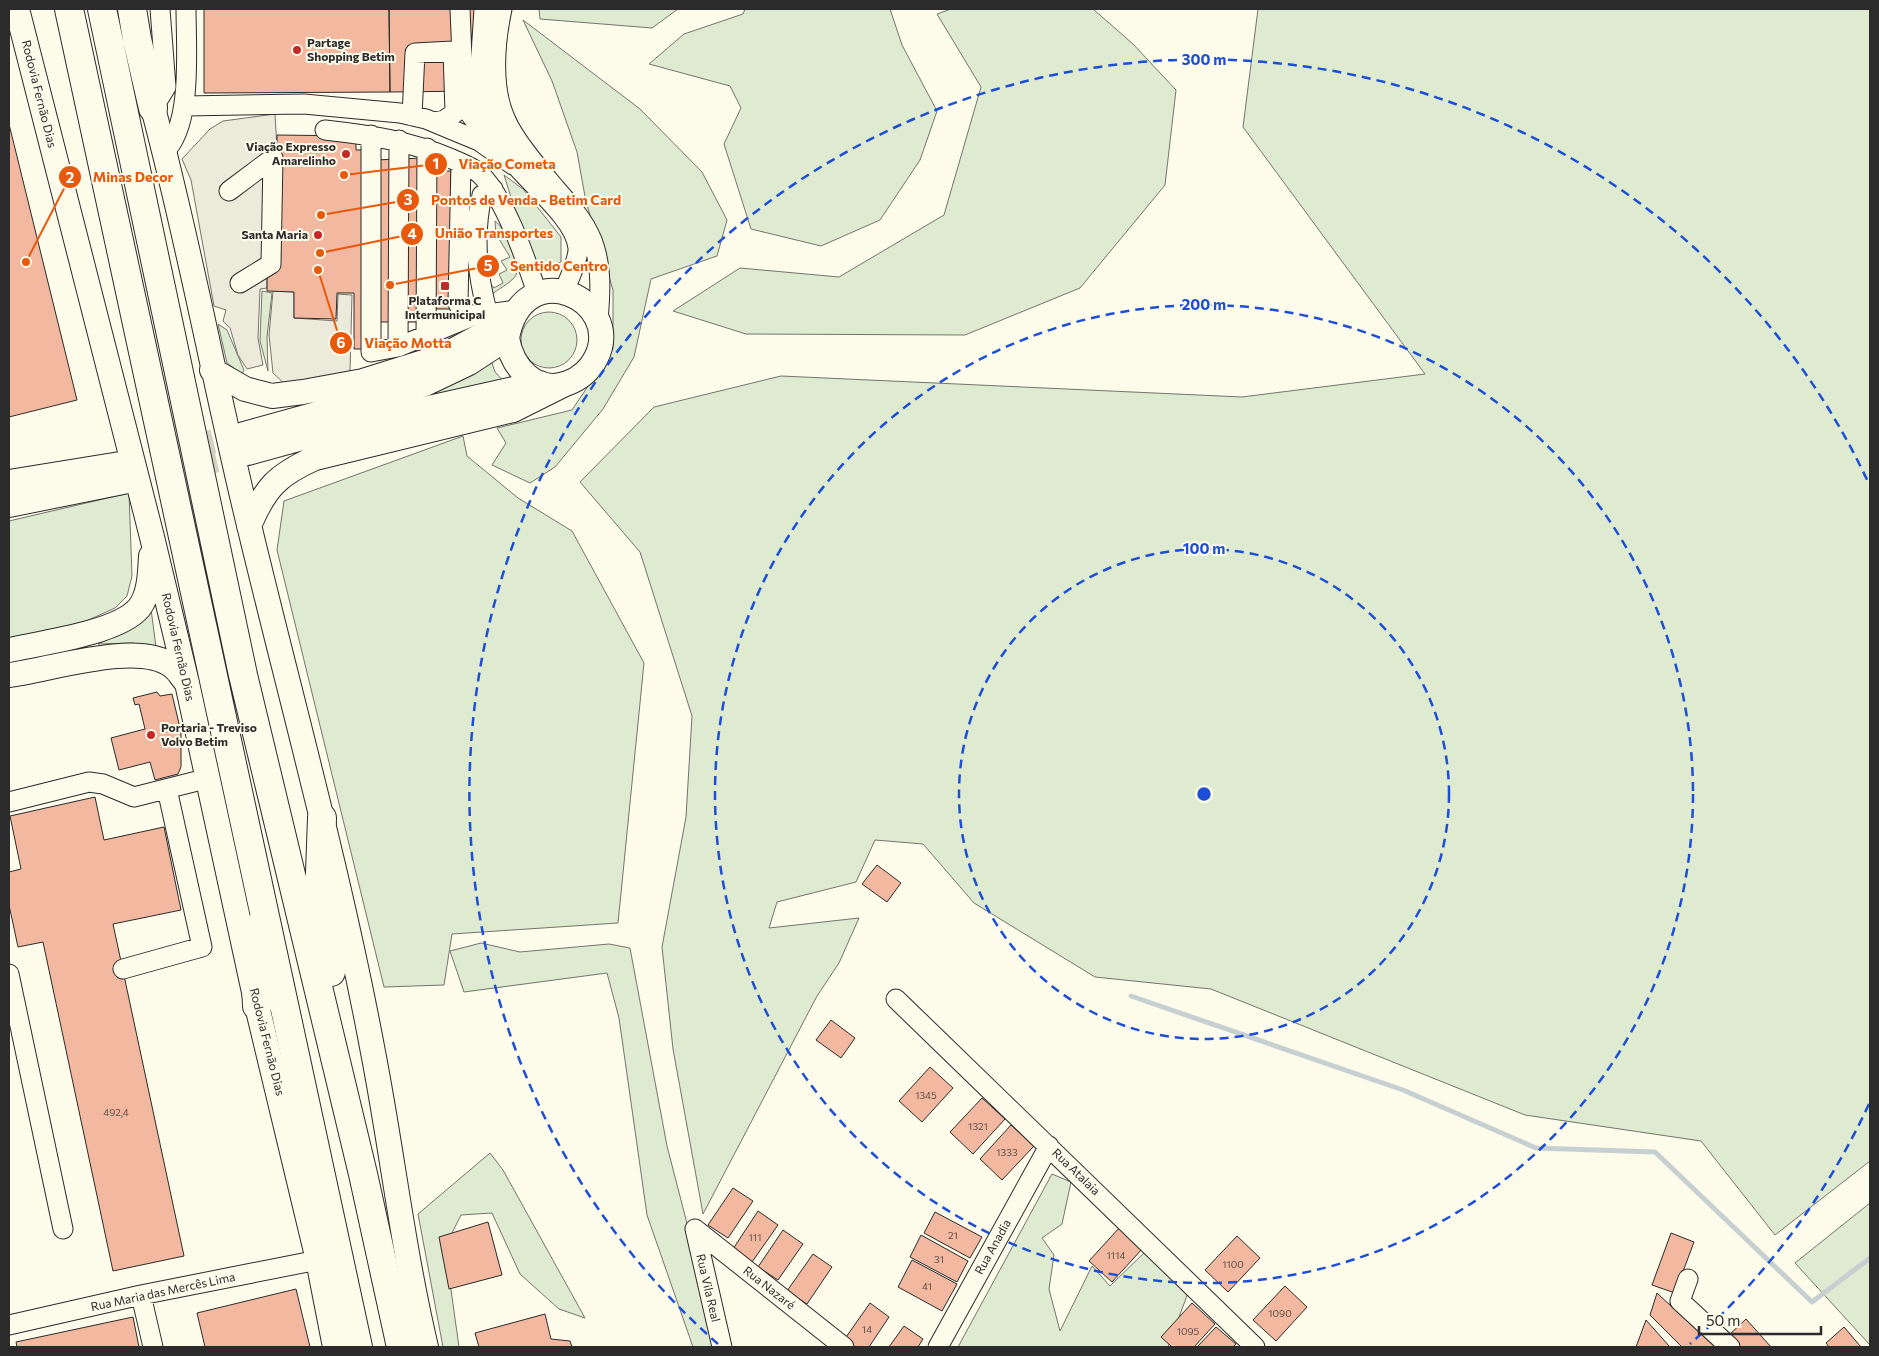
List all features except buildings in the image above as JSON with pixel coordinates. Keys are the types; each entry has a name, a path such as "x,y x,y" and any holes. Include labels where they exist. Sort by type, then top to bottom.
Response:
{"highway":[{"name":"Rodovia Fernão Dias","path":"69,9 358,1347"},
{"path":"102,9 242,675 364,1181 401,1347"},
{"path":"132,9 136,39 153,108"},
{"path":"322,818 319,900 364,1181"},
{"path":"247,838 257,1006"}],"main road":[{"name":"Rodovia Fernão Dias","path":"17,9 152,537 187,683 257,1006 318,1260 335,1347"},
{"path":"153,108 249,526 322,818 373,1051 412,1287 426,1347"},
{"path":"212,370 245,389 272,396 363,381 443,356 537,293 546,291 564,292 585,302 598,321 600,344 592,366 581,377 513,410 315,458 297,466 272,484 260,500 249,526"},
{"path":"499,320 509,353 516,366 527,376 540,383 554,385 567,383"},
{"path":"499,320 469,363 425,384 246,443 335,429 540,383"},
{"path":"9,482 122,473 9,505"},
{"path":"9,650 113,626 139,608 150,582 152,537"},
{"path":"9,675 48,669 100,657 153,657 172,666 187,683"}],"street":[{"path":"153,108 166,87 160,9"},
{"path":"164,152 172,145 185,106 186,9"},
{"path":"460,9 464,106 476,122 492,133"},
{"path":"484,9 480,78 492,133 513,164 565,219 574,232 578,249 564,292"},
{"path":"502,9 498,27 497,91 505,119 538,168 577,214 595,248 601,285 598,321"},
{"path":"412,116 415,53 453,51 455,113 444,120 434,122"},
{"path":"185,106 304,104 412,116 434,122 479,141 513,164"},
{"path":"325,130 399,140 427,148 478,172 493,189 522,251 537,293"},
{"path":"371,135 371,352 398,347 426,337 499,320"},
{"path":"398,347 399,140"},
{"path":"426,337 427,148"},
{"path":"229,191 273,158 271,264 240,283"},
{"path":"461,163 458,303 461,310 499,320"},
{"path":"493,189 482,195 476,222 480,284 499,320"},
{"path":"9,802 90,782 103,784 134,797 209,778"},
{"path":"123,968 202,946 167,789"},
{"path":"9,974 63,1229"},
{"name":"Rua Atalaia","path":"896,999 1254,1347"},
{"name":"Rua Anadia","path":"938,1347 1049,1146"},
{"name":"Rua Vila Real","path":"695,1229 722,1347"},
{"name":"Rua Nazaré","path":"695,1229 844,1347"},
{"name":"Rua Maria das Mercês Lima","path":"9,1325 141,1295 318,1260"},
{"path":"1688,1279 1680,1300 1730,1347"},
{"path":"141,1295 153,1347"}],"green space":[{"path":"539,9 678,9 652,28 540,19"},
{"path":"745,9 890,9 902,45 937,111 920,160 880,220 821,246 751,229 724,144 741,108 730,86 649,64 684,34 743,14"},
{"path":"951,9 1093,9 1133,44 1176,90 1165,185 1080,288 965,335 746,334 673,311 740,268 839,277 944,215 981,87 937,14"},
{"path":"1258,9 1870,9 1870,1161 1775,1235 1701,1141 1525,1115 1211,989 1095,977 974,903 923,844 875,840 856,882 777,902 769,928 859,918 839,963 817,996 703,1214 673,1049 662,947 686,817 692,716 640,552 580,482 654,407 781,376 1242,397 1425,374 1243,127"},
{"path":"523,20 640,109 702,172 727,220 717,256 651,279 634,357 603,409 555,467 530,483 492,465 506,443 497,428 572,410 613,349 613,290 586,202 577,152 552,81"},
{"path":"504,175 523,189 561,237 561,262 541,270 529,254"},
{"path":"495,221 509,239 513,248 517,272 514,278 492,294 486,278 494,288 503,283 499,274 507,270 501,261 510,257 496,234"},
{"path":"262,291 272,293 267,337 268,371 260,341"},
{"path":"549,312 560,314 569,320 575,329 577,340 575,351 569,360 560,366 549,368 538,366 529,360 523,351 521,340 523,329 529,320 538,314"},
{"path":"218,324 227,330 244,370 242,374 227,363"},
{"path":"490,357 495,372 507,385 412,402 452,384"},
{"path":"463,436 467,456 518,498 572,531 644,663 618,923 452,934 444,985 384,987 277,550 284,501"},
{"path":"129,493 132,576 127,596 115,608 82,623 9,639 9,521"},
{"path":"151,609 156,647 133,643 98,644 126,629"},
{"path":"481,943 520,952 609,944 630,948 667,1146 719,1347 693,1347 647,1215 619,1018 607,973 464,992 450,951"},
{"path":"490,1153 503,1170 585,1318 559,1309 520,1274 492,1213 461,1215 445,1247 459,1347 443,1347 418,1214"},
{"path":"1052,1174 1071,1182 1062,1224 1042,1238 1054,1255 1049,1289 1060,1331 1092,1266 1110,1286 1147,1250 1189,1290 1168,1347 958,1347"},
{"path":"1870,1203 1870,1345 1795,1263"}],"shaded area":[{"path":"275,114 277,148 268,148 267,288 260,289 258,338 263,365 247,369 238,355 230,328 223,321 226,310 214,306 191,180 182,159 210,129 223,121"},
{"path":"273,291 294,292 294,318 337,321 338,294 352,295 350,371 288,387 273,373 269,335"}],"waterway":[{"path":"1131,996 1403,1090 1536,1148 1655,1152 1812,1302 1870,1258"}],"tunnel":[{"path":"120,464 244,434"},
{"path":"123,482 248,453"}],"place":[{"name":"Partage Shopping Betim","path":"297,50"},
{"name":"Viação Expresso Amarelinho","path":"346,154"},
{"name":"Viação Cometa","path":"344,175"},
{"name":"Pontos de Venda - Betim Card","path":"321,215"},
{"name":"Santa Maria","path":"318,235"},
{"name":"União Transportes","path":"320,253"},
{"name":"Minas Decor","path":"26,262"},
{"name":"Viação Motta","path":"318,270"},
{"name":"Sentido Centro","path":"390,285"},
{"name":"Plataforma C Intermunicipal","path":"445,286"},
{"name":"Portaria - Treviso Volvo Betim","path":"151,735"}]}
